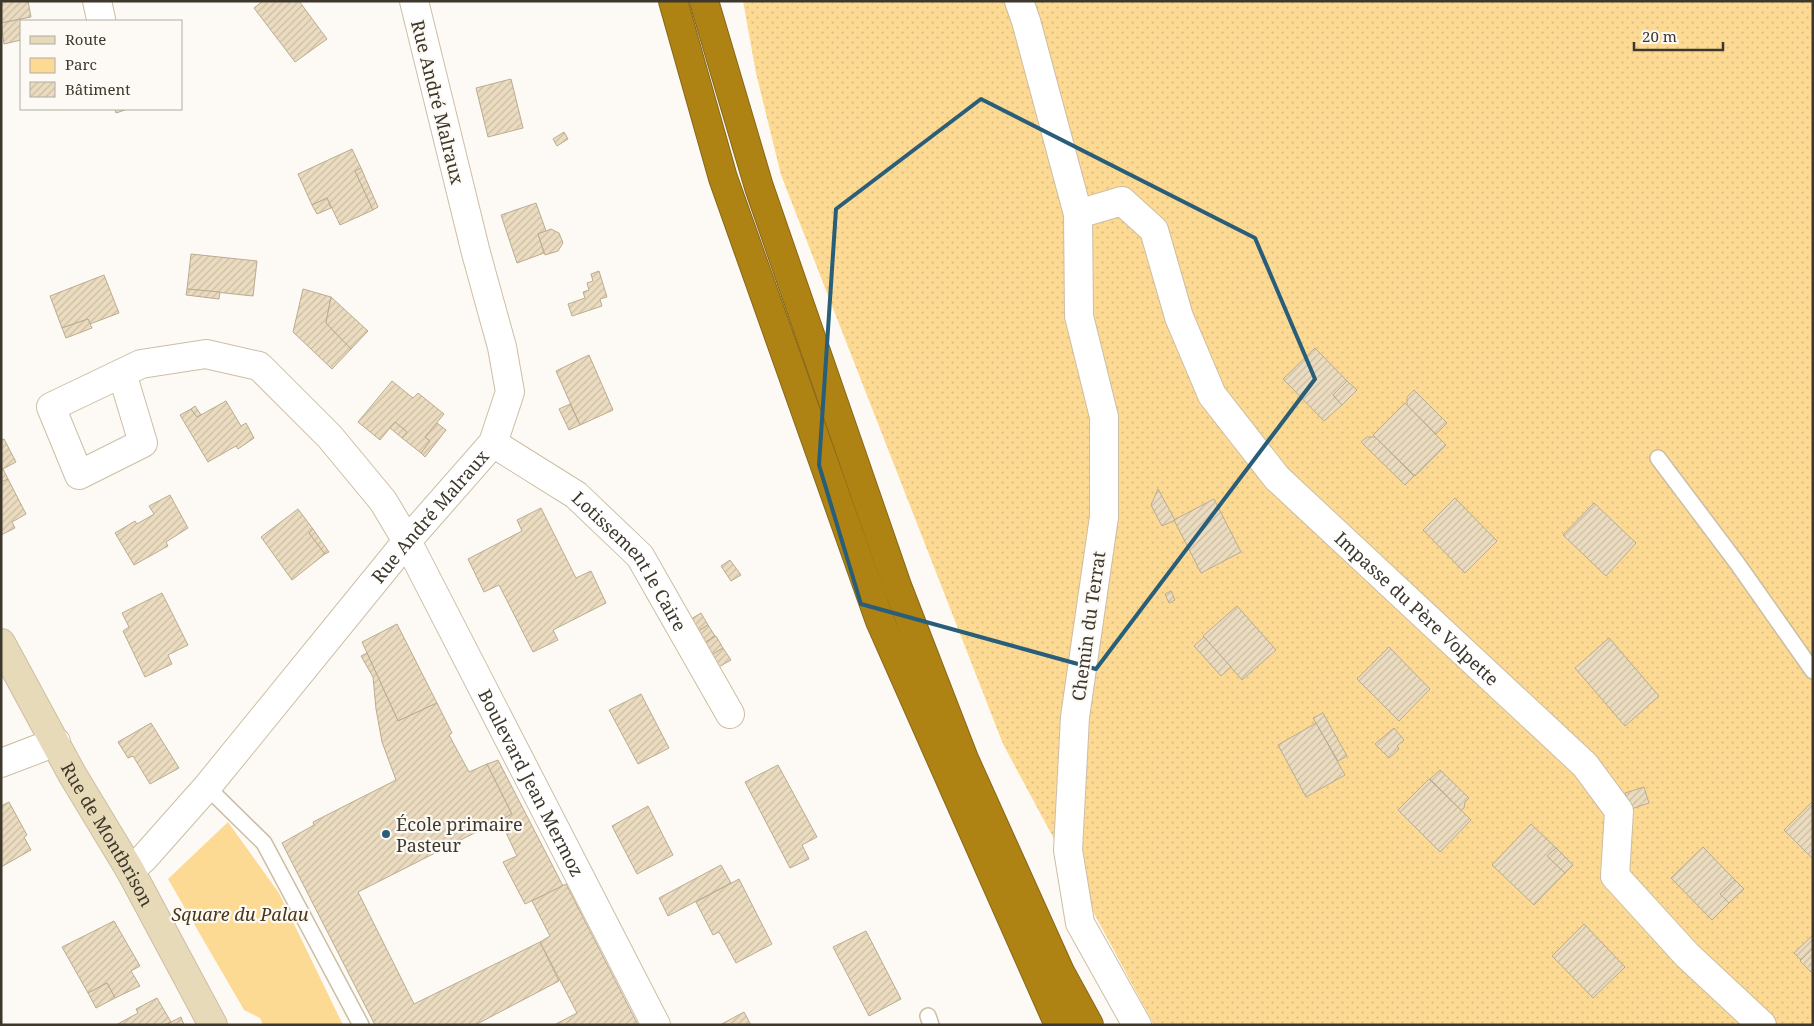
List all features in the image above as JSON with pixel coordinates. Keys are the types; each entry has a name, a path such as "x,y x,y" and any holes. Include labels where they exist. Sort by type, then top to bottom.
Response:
{"highway":[{"path":"673,1 723,178 880,621 1059,1025"},
{"path":"704,1 758,187 897,586 964,759 1060,972 1089,1025"}],"main road":[{"name":"Rue de Montbrison","path":"1,643 72,774 130,870 212,1025"}],"street":[{"name":"Rue André Malraux","path":"130,870 144,858 207,787 407,541 493,443 510,392 502,347 476,253 414,1"},
{"name":"Chemin du Terrat","path":"1019,1 1078,214 1079,316 1104,417 1104,517 1075,717 1068,850 1080,923 1137,1025"},
{"name":"Impasse du Père Volpette","path":"1078,214 1122,201 1154,230 1179,317 1212,395 1277,478 1585,765 1619,811 1615,876 1687,955 1762,1025"},
{"name":"Boulevard Jean Mermoz","path":"122,373 141,364 206,354 259,366 330,436 383,501 407,541 656,1025"},
{"name":"Lotissement le Caire","path":"493,443 576,496 640,556 730,714"},
{"path":"1,763 56,742"}],"lane":[{"path":"1658,458 1737,563 1813,671"},
{"path":"207,787 264,843 361,1025"}],"highlighted area":[{"path":"981,99 1255,238 1315,379 1096,669 861,604 819,465 836,209"}],"green space":[{"path":"743,1 1813,1 1813,1025 1154,1025 1003,744 781,175 756,73"},
{"name":"Square du Palau","path":"228,822 279,893 343,1025 263,1025 260,1018 244,1010 168,879"}],"building":[{"path":"1,1 28,1 31,17 1,23"},
{"path":"263,1 299,1 327,39 295,62 254,8"},
{"path":"21,19 20,40 4,44 1,23"},
{"path":"511,79 523,128 488,137 476,88"},
{"path":"564,132 568,139 557,146 553,139"},
{"path":"352,149 361,168 355,171 373,210 340,225 327,198 312,205 298,174"},
{"path":"361,168 378,207 373,210 355,171"},
{"path":"327,198 331,208 317,214 312,205"},
{"path":"536,203 546,231 538,234 544,253 517,263 501,215"},
{"path":"551,229 559,233 563,243 558,251 545,255 538,234"},
{"path":"191,254 257,261 253,296 187,289"},
{"path":"599,271 607,297 600,299 602,306 572,316 568,304 585,298 583,292 589,290 587,283 593,281 591,274"},
{"path":"104,275 119,313 90,324 88,319 62,328 50,296"},
{"path":"187,289 220,292 219,299 186,295"},
{"path":"303,289 331,297 326,323 351,349 332,369 293,332"},
{"path":"331,297 368,331 351,349 326,323"},
{"path":"88,319 92,328 66,338 62,328"},
{"path":"1315,348 1347,381 1333,395 1342,405 1324,421 1283,379"},
{"path":"589,355 613,410 580,425 556,371"},
{"path":"392,381 413,398 418,393 444,414 425,437 430,441 421,453 402,438 407,432 395,422 380,440 358,422"},
{"path":"1347,381 1357,390 1342,405 1333,395"},
{"path":"1414,390 1447,423 1436,434 1407,405 1407,397"},
{"path":"226,401 241,426 246,423 254,438 238,449 236,446 208,462 180,415 191,409 197,417"},
{"path":"1405,403 1446,445 1415,476 1373,435"},
{"path":"570,404 580,425 569,430 559,409"},
{"path":"195,406 201,415 197,417 191,409"},
{"path":"395,422 407,432 402,438 390,428"},
{"path":"437,423 446,430 425,457 421,453 430,441 425,437"},
{"path":"1367,437 1375,437 1414,476 1405,485 1361,442"},
{"path":"4,439 16,462 1,470 1,440"},
{"path":"3,469 8,479 1,483 1,470"},
{"path":"8,479 26,514 12,522 15,528 1,535 1,482"},
{"path":"1158,489 1175,520 1162,526 1151,505"},
{"path":"170,495 188,528 166,542 168,546 134,565 115,533 135,521 137,524 154,514 149,506"},
{"path":"1455,498 1497,541 1465,573 1423,530"},
{"path":"1214,499 1241,552 1201,573 1174,520"},
{"path":"1594,503 1636,543 1606,576 1563,535"},
{"path":"541,508 576,578 591,571 606,603 553,630 558,640 533,652 499,585 484,592 468,559 522,531 517,520"},
{"path":"298,509 313,529 309,533 325,554 292,580 261,537"},
{"path":"313,529 329,552 325,554 309,533"},
{"path":"730,560 741,575 731,581 721,566"},
{"path":"1171,591 1175,600 1169,603 1165,594"},
{"path":"162,593 188,645 168,655 172,664 145,677 123,631 129,627 122,613"},
{"path":"1237,606 1276,650 1242,680 1203,636"},
{"path":"701,613 708,625 689,637 681,625"},
{"path":"397,624 437,703 398,721 362,642"},
{"path":"708,625 715,636 696,648 689,637"},
{"path":"716,636 723,648 703,660 696,648"},
{"path":"1204,637 1231,667 1221,676 1194,646"},
{"path":"1609,638 1659,696 1625,726 1575,668"},
{"path":"1389,647 1430,689 1399,721 1357,679"},
{"path":"723,648 731,660 710,672 703,660"},
{"name":"École primaire Pasteur","path":"367,653 398,721 437,703 452,733 449,735 469,772 487,764 512,814 358,892 414,1004 540,942 559,981 475,1025 375,1025 282,843 314,825 313,822 396,780 382,742 373,677 361,656"},
{"path":"641,694 669,748 638,764 609,710"},
{"path":"1323,713 1347,756 1338,761 1313,718"},
{"path":"151,723 179,768 150,784 133,756 128,758 118,742"},
{"path":"1316,723 1345,775 1306,797 1278,745"},
{"path":"1394,728 1404,740 1397,746 1399,749 1389,758 1375,744"},
{"path":"498,760 563,886 525,904 503,862 517,856 500,820 512,814 487,764"},
{"path":"778,765 817,837 802,845 809,859 790,868 745,782"},
{"path":"1440,770 1469,798 1461,810 1430,779"},
{"path":"1429,779 1471,820 1440,852 1398,810"},
{"path":"1644,787 1649,803 1631,809 1625,793"},
{"path":"1813,801 1813,859 1784,830"},
{"path":"9,802 27,835 24,837 31,850 1,867 1,806"},
{"path":"648,806 673,855 637,874 612,826"},
{"path":"1531,824 1556,848 1547,856 1565,873 1534,905 1492,865"},
{"path":"1703,847 1735,880 1720,894 1729,903 1712,920 1671,878"},
{"path":"1556,848 1573,865 1565,873 1547,856"},
{"path":"721,865 731,883 668,916 659,898"},
{"path":"739,879 772,944 736,963 719,932 713,935 696,902"},
{"path":"1735,880 1744,889 1729,903 1720,894"},
{"path":"566,884 638,1025 554,1025 577,1013 540,942 550,936 532,901"},
{"path":"114,921 140,966 131,971 140,986 115,998 107,983 88,993 62,947"},
{"path":"1584,924 1625,967 1593,998 1552,956"},
{"path":"866,931 901,999 869,1016 833,947"},
{"path":"1813,935 1813,948 1801,960 1794,953"},
{"path":"1813,948 1813,974 1800,961"},
{"path":"107,983 115,998 96,1008 88,993"},
{"path":"157,998 171,1022 164,1025 116,1025 138,1013 136,1009"},
{"path":"744,1012 751,1025 720,1025"},
{"path":"181,1017 184,1025 164,1025 171,1022"}],"place":[{"name":"École primaire Pasteur","path":"386,834"}]}
